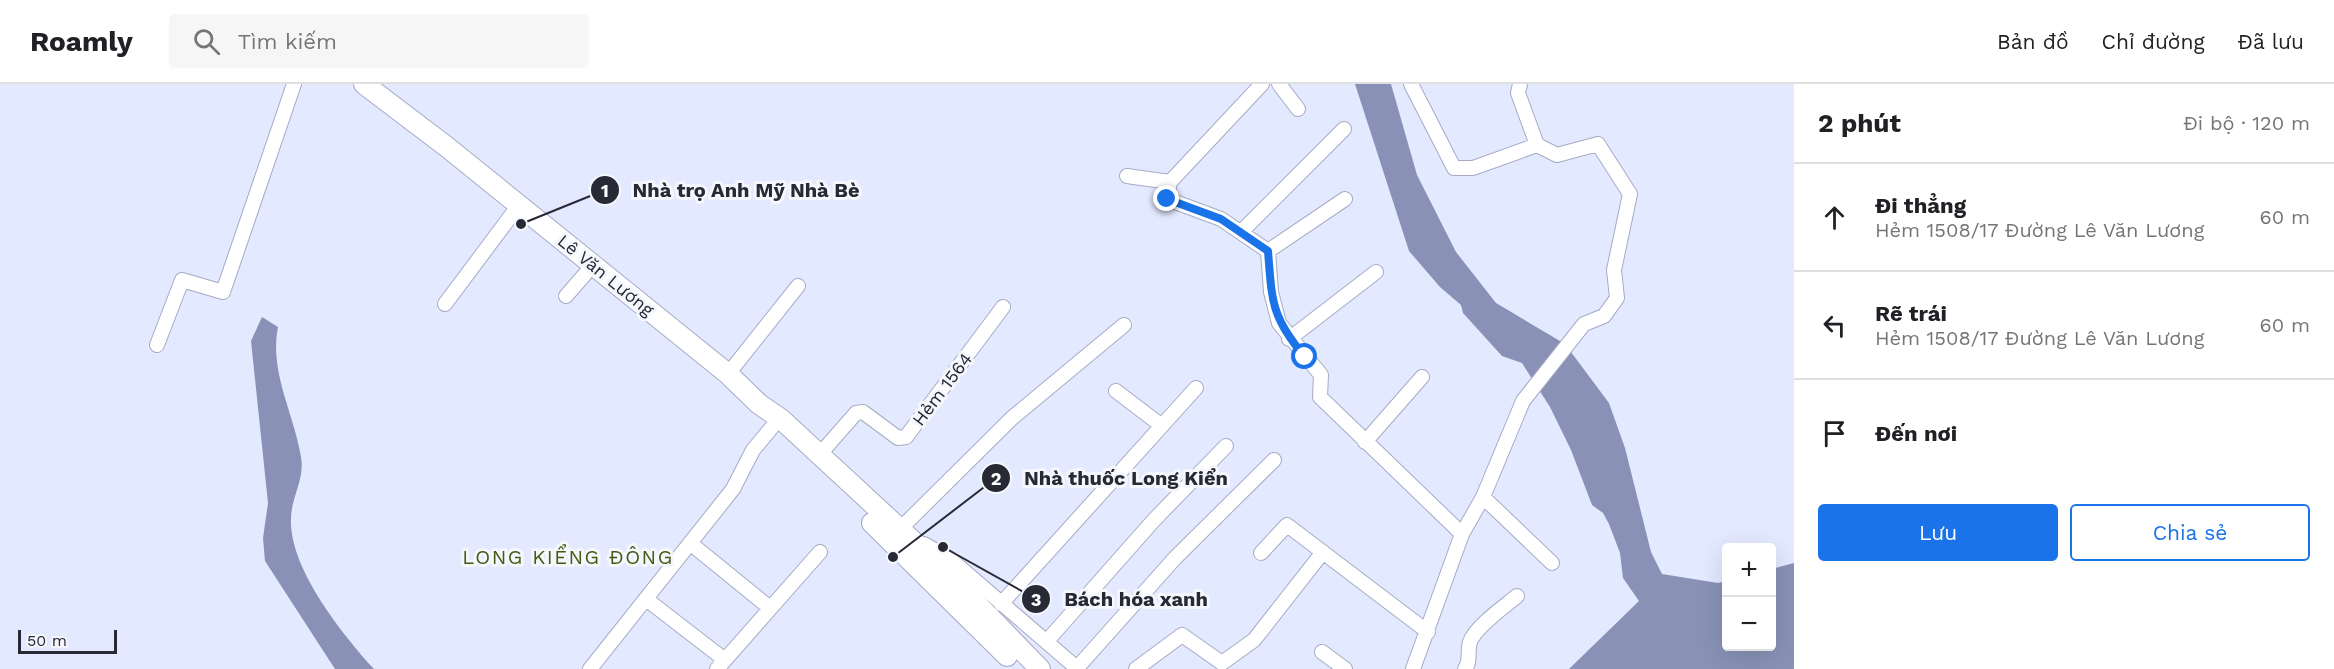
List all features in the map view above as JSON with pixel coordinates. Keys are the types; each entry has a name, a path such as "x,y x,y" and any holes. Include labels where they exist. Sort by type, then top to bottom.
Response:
{"main road":[{"name":"Lê Văn Lương","path":"364,84 728,374 759,404 781,419 940,567 1040,669"},
{"name":"Lê Văn Lương","path":"759,404 773,426 1021,669"}],"street":[{"path":"157,345 182,280 223,292 294,84"},
{"path":"1279,84 1298,110"},
{"path":"1411,84 1454,168 1473,168 1536,145"},
{"path":"1413,669 1462,534 1483,497 1523,401 1584,324 1604,316 1617,298 1614,270 1630,194 1598,144 1557,155 1536,145 1518,93 1520,84"},
{"path":"1256,86 1170,182 1167,199 1221,219 1268,251"},
{"path":"1241,232 1344,129"},
{"path":"1127,176 1170,182"},
{"path":"1268,251 1345,199"},
{"path":"445,304 517,207"},
{"path":"1268,251 1271,292 1279,323 1289,339 1321,375 1320,397 1462,534"},
{"path":"568,294 591,267"},
{"path":"1289,339 1376,272"},
{"path":"728,374 798,286"},
{"name":"Hẻm 1564","path":"820,454 856,413 862,412 898,438 906,437 1003,307"},
{"path":"899,530 1012,418 1124,325"},
{"path":"1365,442 1422,376"},
{"path":"1001,604 1196,388"},
{"path":"1116,391 1162,426"},
{"path":"590,669 733,489 753,450 773,426"},
{"path":"1047,641 1154,520 1226,446"},
{"path":"1078,669 1175,558 1274,460"},
{"path":"1483,497 1551,563"},
{"path":"1261,553 1287,525 1428,632"},
{"name":"Lê Văn Lương","path":"899,530 949,558 1078,669"},
{"path":"690,543 770,608"},
{"path":"646,599 721,664 820,552"},
{"path":"1136,669 1182,635 1222,663 1254,640 1323,552"},
{"path":"1465,669 1469,661 1470,641 1477,631 1517,596"},
{"name":"Lê Văn Lương","path":"979,629 1008,669"},
{"path":"1322,652 1345,669"}],"water":[{"path":"1355,84 1391,84 1417,175 1456,252 1496,303 1565,344 1609,403 1625,448 1651,552 1662,574 1722,582 1722,651 1776,651 1776,568 1794,563 1794,669 1569,669 1639,601 1623,578 1620,553 1609,524 1603,513 1592,505 1571,450 1550,407 1522,363 1502,356 1463,313 1461,305 1440,287 1409,251"},
{"path":"262,317 278,327 276,344 279,376 301,457 300,481 291,519 293,538 299,558 320,600 374,669 335,669 265,561 263,538 268,503 251,341"}],"place":[{"name":"Nhà trọ Anh Mỹ Nhà Bè","path":"521,224"},
{"name":"Bách hóa xanh","path":"943,547"},
{"name":"Nhà thuốc Long Kiển","path":"893,557"}],"district":[{"name":"LONG KIỂNG ĐÔNG","path":"568,557"}],"route":[{"path":"1167,199 1221,219 1268,251 1271,292 1279,323 1305,357"}]}
